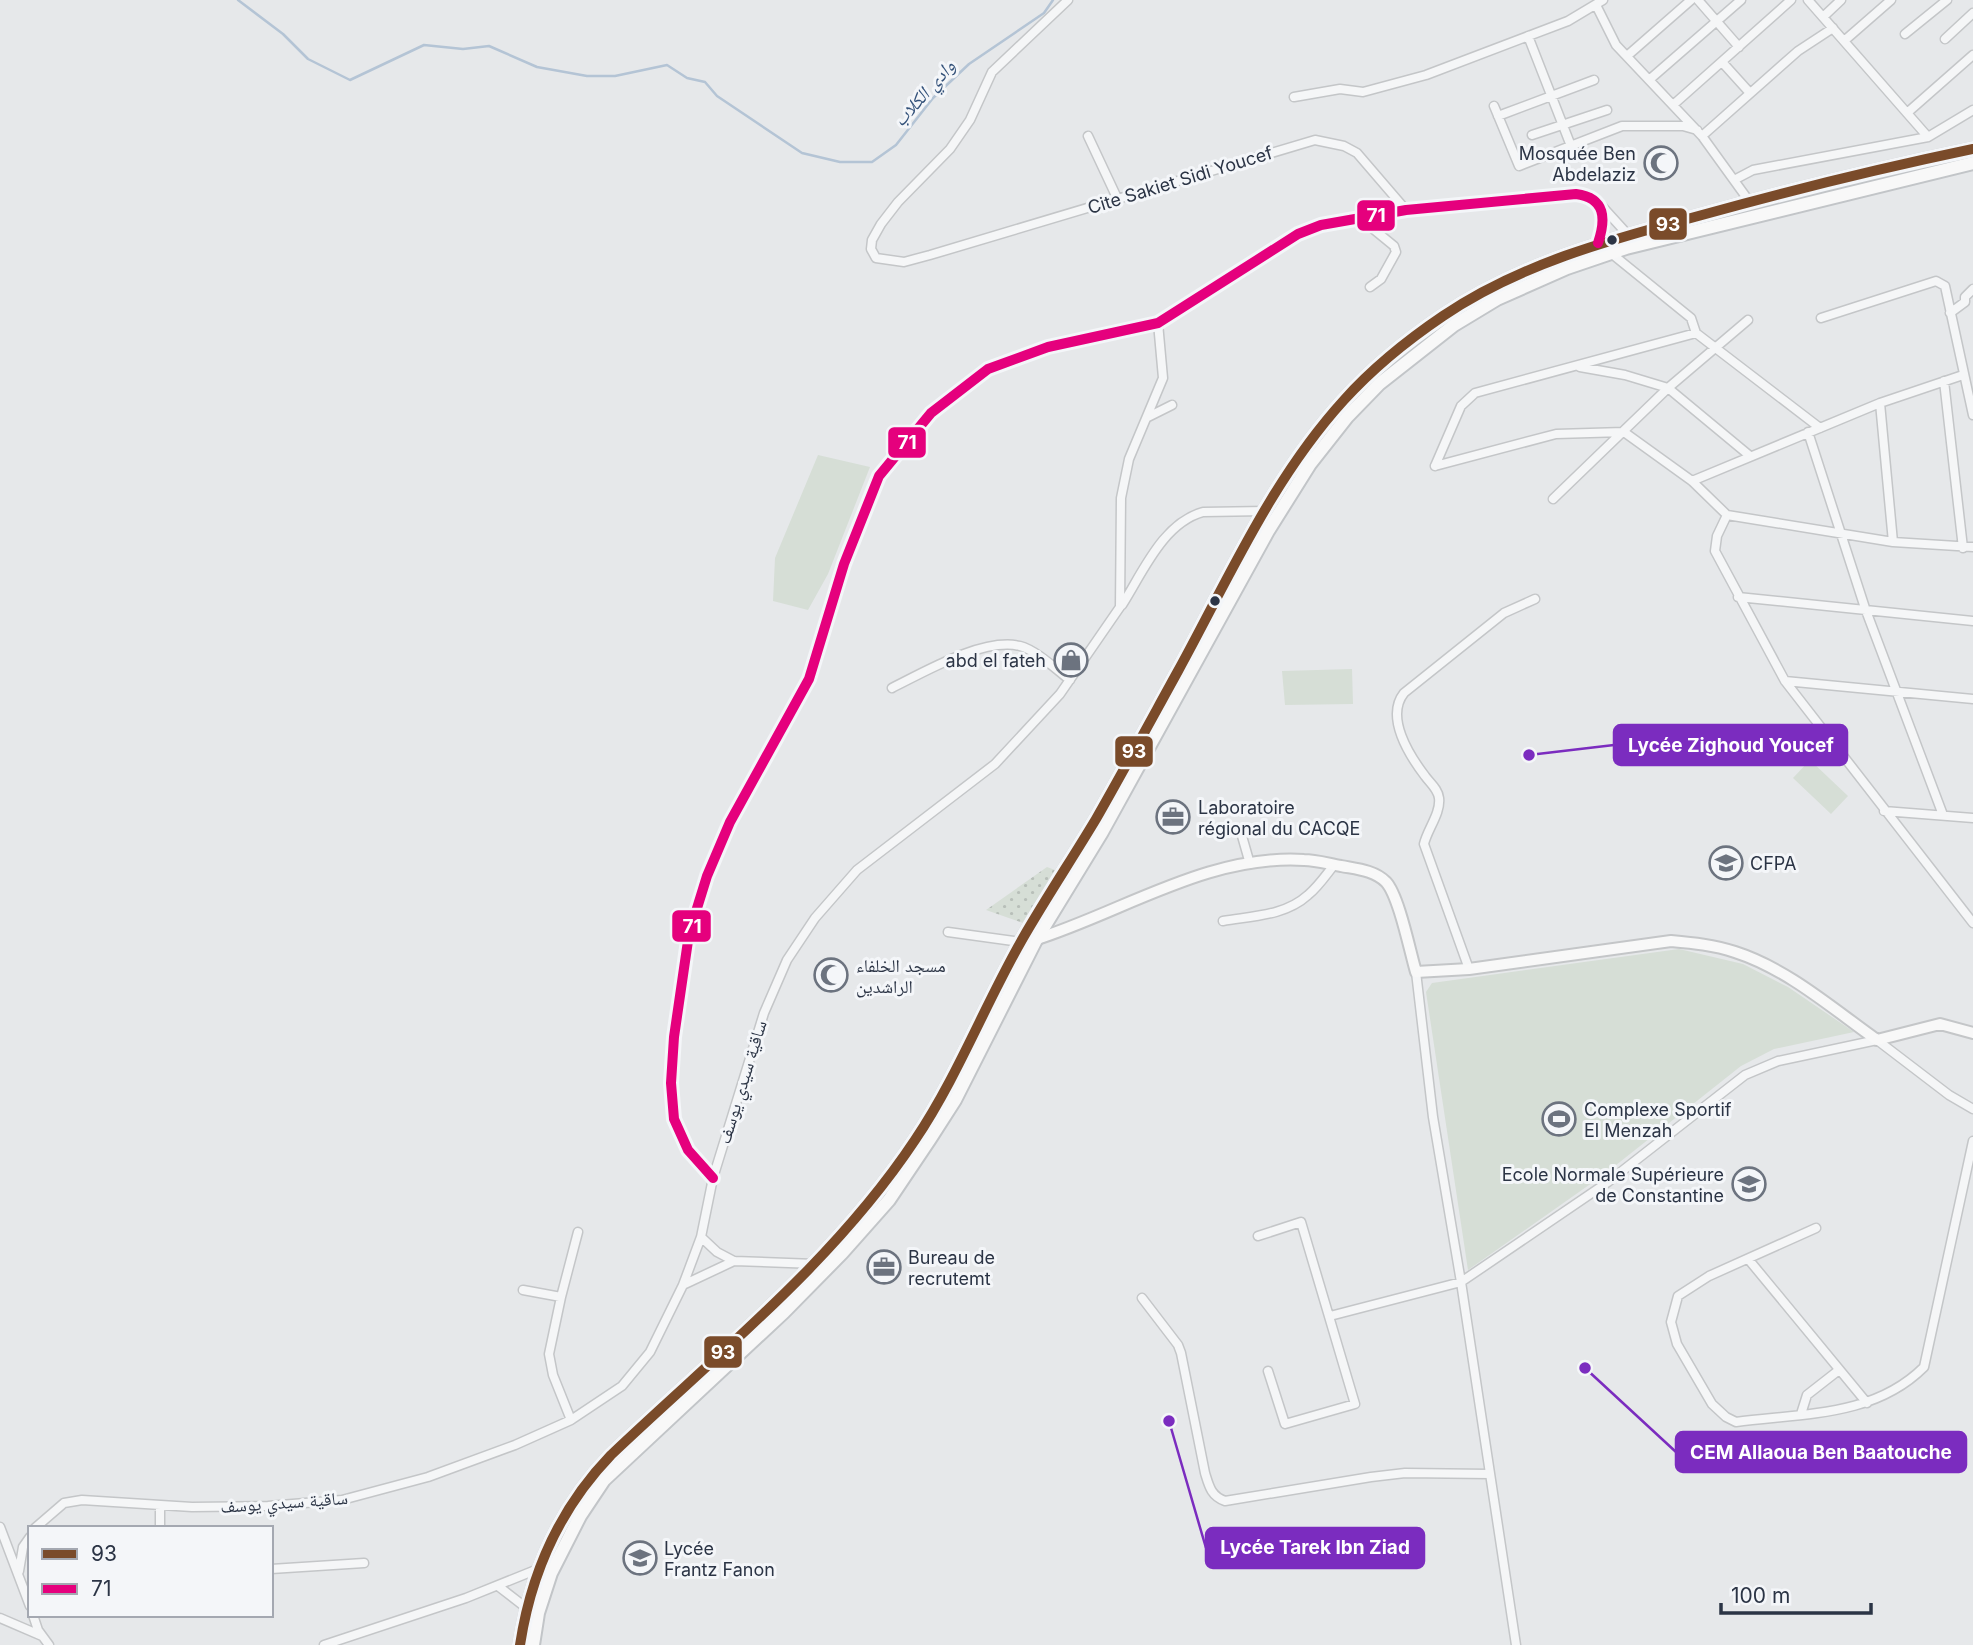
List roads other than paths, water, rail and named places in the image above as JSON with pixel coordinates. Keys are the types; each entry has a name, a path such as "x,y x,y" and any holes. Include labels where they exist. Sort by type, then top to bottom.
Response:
{"main road":[{"path":"520,1645 526,1608 544,1571 604,1480 783,1312 883,1187 917,1138 945,1092 1021,942 1096,818 1264,510 1304,450 1346,398 1400,350 1442,317 1472,298 1516,276 1598,243 1749,201 1973,149"},
{"path":"819,1267 889,1200 930,1139 954,1100 1036,940 1102,832 1277,516 1310,464 1346,417 1379,384 1454,325 1497,299 1567,268 1641,245 1973,163"},
{"path":"1021,942 1036,940 1214,871 1264,861 1305,860 1373,873 1386,882 1394,896 1416,972 1469,969 1671,941 1716,946 1752,958 1781,974 1877,1040 1940,1024 1973,1032"},
{"path":"533,1645 544,1571"}],"street":[{"name":"Cite Sakiet Sidi Youcef","path":"1068,0 992,72 970,120 957,139 881,224 872,240 871,249 876,258 904,262 1315,140 1344,146 1357,153 1406,210"},
{"path":"1626,56 1690,0"},
{"path":"1698,0 1739,47"},
{"path":"1649,79 1741,0"},
{"path":"1673,105 1791,0"},
{"path":"1808,0 1928,137"},
{"path":"1823,17 1841,0"},
{"path":"1844,41 1891,0"},
{"path":"1905,34 1947,0"},
{"path":"1294,97 1340,89 1363,92 1426,75 1568,21 1599,2 1611,36 1626,56 1700,133 1749,201"},
{"path":"1945,39 1973,13"},
{"path":"1700,133 1798,51 1833,28"},
{"path":"1528,36 1571,146"},
{"path":"1907,113 1973,55"},
{"path":"1722,61 1750,93"},
{"path":"1498,116 1594,80"},
{"path":"1494,106 1519,166 1622,126 1683,126 1700,133"},
{"path":"1532,135 1607,110"},
{"path":"1734,180 1754,170 1928,137 1973,110"},
{"path":"1088,136 1118,200"},
{"path":"713,1178 688,1150 674,1119 671,1083 689,934 707,876 730,822 809,679 844,565 878,476 931,413 988,369 1048,347 1158,323 1306,229 1406,210 1564,194 1590,195 1627,235 1641,245"},
{"path":"1597,201 1605,224 1598,243"},
{"path":"1361,219 1394,246 1396,253 1381,279 1370,287"},
{"path":"1612,254 1691,318 1696,333 1820,428"},
{"path":"1821,318 1936,281 1945,286 1973,415"},
{"path":"1950,313 1965,302 1965,297 1973,289"},
{"path":"1965,302 1973,311"},
{"path":"1553,499 1668,388 1748,320"},
{"path":"1121,607 1121,498 1129,459 1163,377 1158,323"},
{"path":"1696,333 1475,393 1461,406 1435,466 1556,434 1624,432 1692,481 1727,515 1893,542 1973,547"},
{"path":"1575,366 1625,374 1668,388 1750,456"},
{"path":"1692,481 1808,432 1963,375"},
{"path":"1944,381 1963,548"},
{"path":"1880,404 1893,542"},
{"path":"1148,417 1172,405"},
{"path":"1808,432 1865,608 1943,815"},
{"path":"1264,510 1277,516"},
{"name":"ساقية سيدي يوسف","path":"37,1526 64,1503 82,1500 160,1505 268,1506 342,1500 428,1477 515,1445 571,1420 622,1386 650,1352 683,1285 701,1237 713,1178 764,1013 787,960 815,918 857,870 995,764 1060,694 1173,528 1203,512 1264,510"},
{"path":"1727,515 1717,536 1715,551 1784,681 1973,923"},
{"path":"1738,597 1973,621"},
{"path":"1469,969 1424,844 1439,806 1437,791 1424,774 1400,731 1396,709 1404,693 1504,613 1535,599"},
{"path":"891,688 955,657 1001,644 1022,646 1070,680"},
{"path":"1784,681 1973,699"},
{"path":"1884,811 1973,818"},
{"path":"1240,829 1250,864"},
{"path":"1223,922 1281,911 1297,904 1310,894 1334,865"},
{"path":"948,932 1021,942"},
{"path":"1416,972 1433,1117 1516,1645"},
{"path":"1331,1316 1461,1282 1608,1182 1745,1075 1778,1061 1877,1040 1949,1095 1973,1109"},
{"path":"1816,1228 1709,1276 1678,1296 1671,1322 1677,1344 1712,1404 1736,1422 1857,1407 1885,1397 1912,1379 1924,1367 1973,1141"},
{"path":"1258,1236 1301,1222 1355,1404 1285,1424 1268,1371"},
{"path":"571,1420 553,1375 548,1354 578,1232"},
{"path":"701,1237 717,1252 734,1261 819,1267"},
{"path":"1749,1260 1867,1403"},
{"path":"683,1285 734,1261"},
{"path":"523,1290 561,1297"},
{"path":"1142,1298 1178,1345 1181,1353 1205,1473 1216,1498 1225,1501 1405,1474 1490,1474"},
{"path":"1801,1414 1807,1395 1839,1370"},
{"path":"160,1505 160,1526"},
{"path":"0,1527 28,1600"},
{"path":"8,1545 27,1548 19,1575 28,1600"},
{"path":"273,1569 364,1563"},
{"path":"324,1645 544,1571"},
{"path":"498,1586 538,1614"},
{"path":"34,1617 49,1645"},
{"path":"0,1618 42,1636"}],"waterway":[{"name":"وادي الكلاب","path":"238,0 283,34 308,59 350,80 424,45 463,49 489,46 537,67 587,76 615,76 667,65 687,78 705,82 717,96 802,153 840,162 872,162 896,145 933,98 969,64 1044,13 1053,0"}],"place":[{"name":"Mosquée Ben Abdelaziz","path":"1661,163"},
{"name":"abd el fateh","path":"1071,660"},
{"name":"Lycée Zighoud Youcef","path":"1529,755"},
{"name":"Laboratoire régional du CACQE","path":"1173,817"},
{"name":"CFPA","path":"1726,863"},
{"name":"مسجد الخلفاء الراشدين","path":"831,975"},
{"name":"Complexe Sportif El Menzah","path":"1559,1119"},
{"name":"Ecole Normale Supérieure de Constantine","path":"1749,1184"},
{"name":"Bureau de recrutemt","path":"884,1267"},
{"name":"CEM Allaoua Ben Baatouche","path":"1585,1368"},
{"name":"Lycée Tarek Ibn Ziad","path":"1169,1421"},
{"name":"Lycée Frantz Fanon","path":"640,1558"}]}
